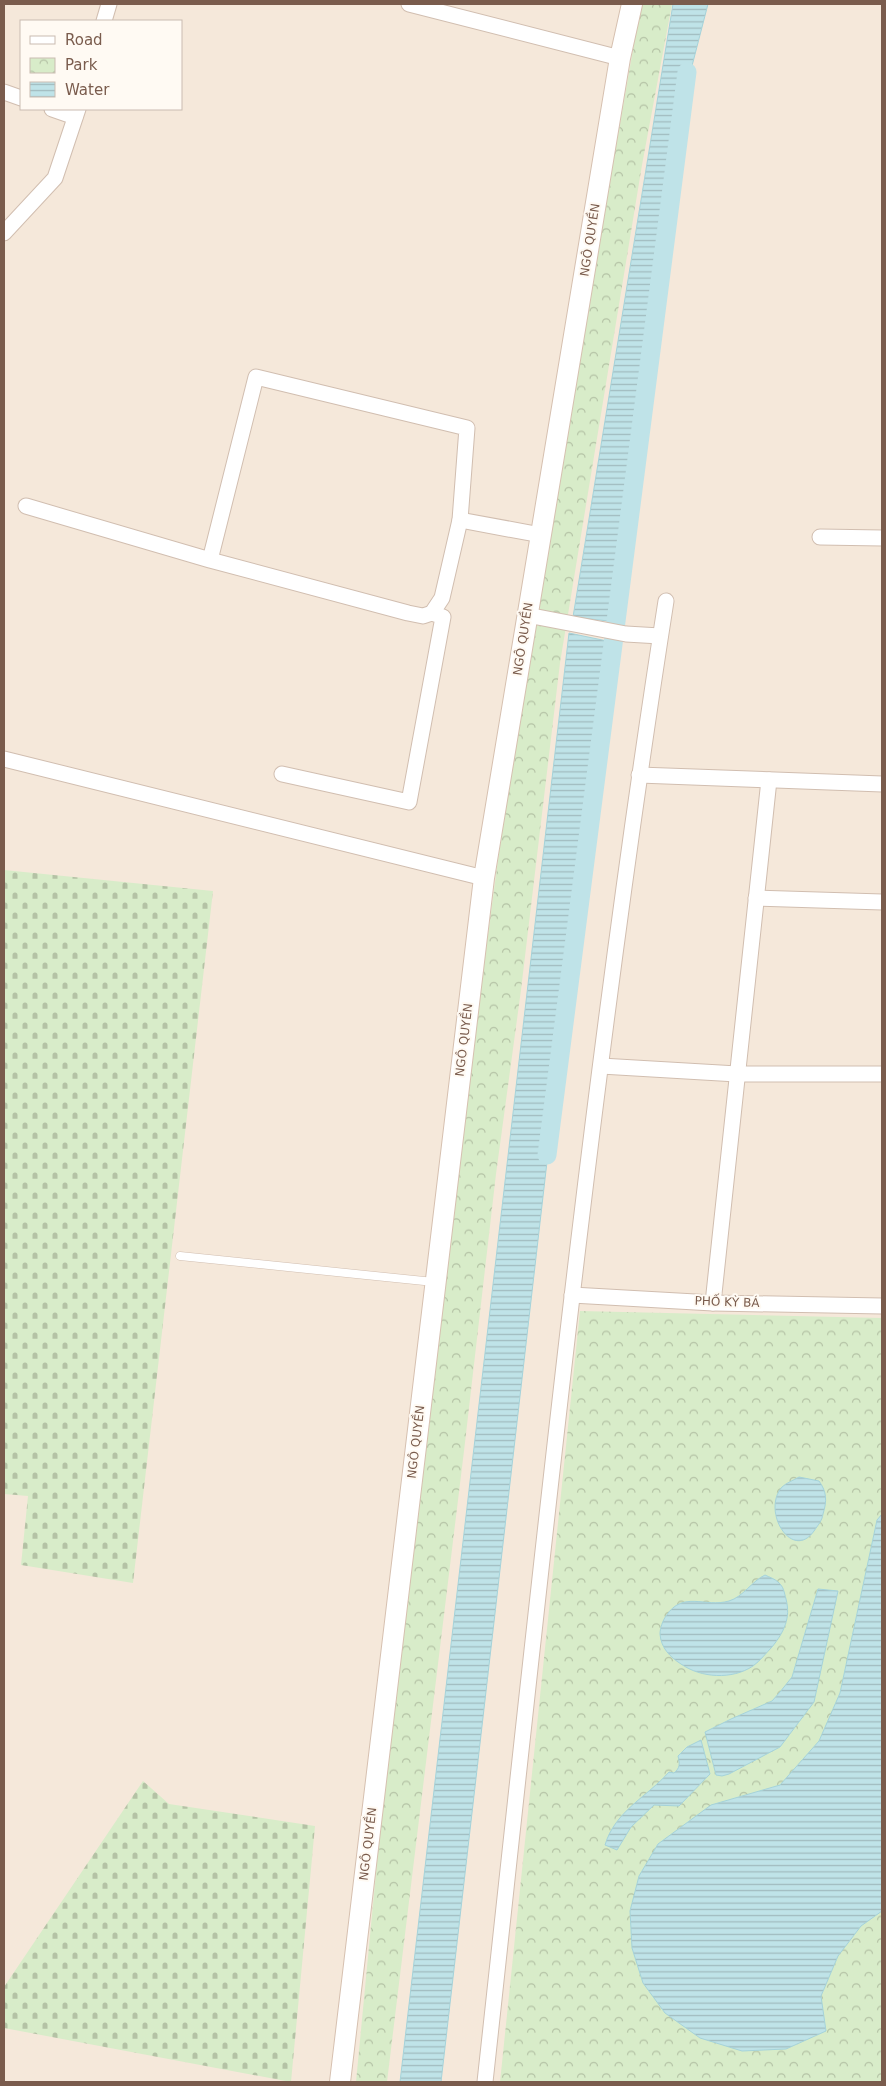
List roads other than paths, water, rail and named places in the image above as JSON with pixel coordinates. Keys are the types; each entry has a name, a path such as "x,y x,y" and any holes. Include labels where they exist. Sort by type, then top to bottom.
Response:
{"street":[{"path":"104,20 109,4"},
{"path":"409,4 620,58"},
{"name":"NGÔ QUYỀN","path":"340,2082 484,878 620,58 632,4"},
{"path":"4,92 20,98"},
{"path":"4,233 55,178 76,113 58,110"},
{"path":"26,506 210,560 423,616 432,613 442,598 460,520 467,428 256,377 210,560"},
{"path":"460,520 541,535"},
{"path":"820,536 882,538"},
{"path":"485,2082 572,1296 639,775 666,601"},
{"path":"282,774 409,802 443,617 432,613"},
{"path":"527,615 626,634 660,636"},
{"path":"4,759 484,878"},
{"path":"639,775 882,784"},
{"path":"712,1302 769,780"},
{"path":"756,898 882,902"},
{"path":"601,1066 737,1074 882,1074"},
{"name":"PHỐ KỲ BÁ","path":"572,1296 882,1306"}],"lane":[{"path":"180,1256 435,1282"}],"water":[{"path":"673,4 708,4 685,93 617,622 573,617"},
{"path":"569,633 607,641 441,2082 400,2082"},
{"path":"799,1477 819,1481 824,1489 826,1501 820,1523 805,1539 797,1541 789,1537 782,1530 777,1520 775,1508 776,1497 782,1487"},
{"path":"882,1514 882,1911 861,1926 838,1956 821,1996 826,2031 786,2049 742,2051 700,2038 665,2013 643,1983 632,1948 630,1911 639,1876 658,1844 711,1805 780,1785 819,1741 840,1693 877,1520"},
{"path":"765,1575 782,1586 788,1612 780,1636 756,1664 736,1674 717,1676 689,1669 667,1652 662,1644 660,1632 666,1616 673,1608 680,1604 695,1601 720,1603 729,1601 739,1596"},
{"path":"818,1589 838,1591 814,1702 780,1747 729,1774 716,1775 705,1732 772,1701 792,1677"},
{"path":"701,1740 710,1774 679,1806 654,1805 631,1827 617,1850 605,1845 616,1823 632,1805 669,1772 674,1773 679,1766 678,1756 687,1747"}],"waterway":[{"path":"547,1155 687,72"}]}
